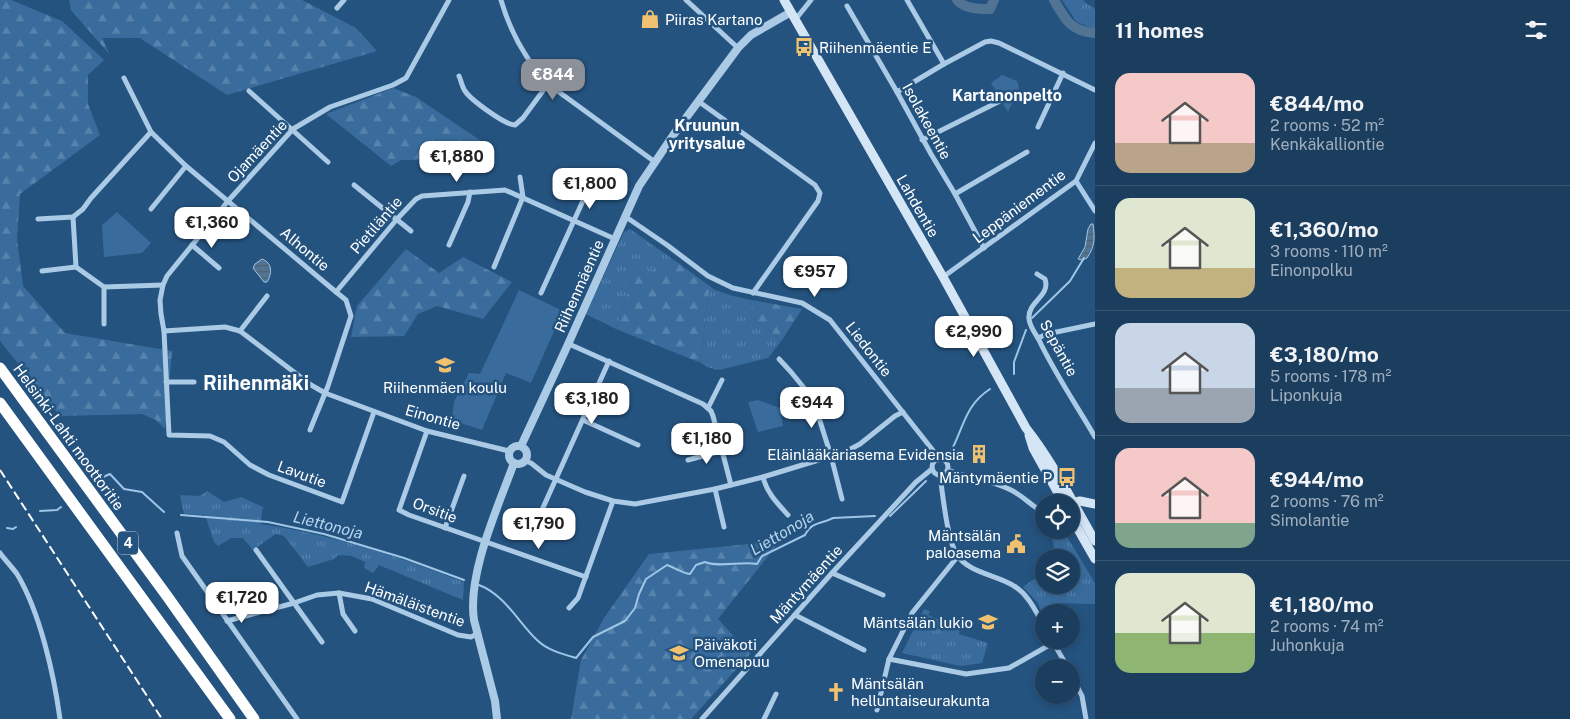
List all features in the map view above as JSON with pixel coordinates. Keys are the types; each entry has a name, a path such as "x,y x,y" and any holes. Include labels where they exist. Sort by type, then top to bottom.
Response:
{"highway":[{"name":"Helsinki-Lahti moottoritie","path":"0,368 167,596 254,719"},
{"name":"4","path":"0,403 230,719"}],"main road":[{"name":"Lahdentie","path":"784,0 943,277 1026,428 1033,448 1059,494"},
{"name":"Lahdentie","path":"1026,428 1038,443 1065,494"},
{"path":"1080,507 1094,504"},
{"name":"Lahdentie","path":"1080,519 1095,541"},
{"name":"Lahdentie","path":"1080,525 1095,560"}],"street":[{"path":"337,8 344,0"},
{"name":"Ojamäentie","path":"169,435 164,331 160,300 163,285 173,267 228,201 293,129 330,107 393,85 406,78 449,0"},
{"path":"501,0 524,54 538,74 548,84 655,162"},
{"path":"686,0 738,48"},
{"path":"793,16 811,0"},
{"path":"907,0 944,64"},
{"name":"Isolakeentie","path":"847,6 984,248"},
{"name":"Riihenmäentie","path":"521,446 640,186 655,162 738,48 751,35 793,16"},
{"path":"897,92 944,64 985,42 991,41 1063,73 1095,90"},
{"path":"1038,127 1063,73"},
{"path":"459,76 464,91 510,125 515,125 523,118 548,84"},
{"name":"Alhontie","path":"124,78 150,132 186,166 346,300 351,316 325,394 310,430"},
{"path":"249,91 328,162"},
{"path":"698,101 815,185 820,193 818,201 753,293"},
{"path":"922,140 1000,101"},
{"path":"38,219 73,217 84,210 91,198 150,132"},
{"name":"Leppäniementie","path":"943,277 1076,180 1095,143"},
{"path":"955,194 1028,152"},
{"path":"151,209 186,166"},
{"path":"494,267 523,197 520,177"},
{"path":"1076,180 1095,210"},
{"path":"354,184 411,231"},
{"name":"Pietiläntie","path":"336,292 397,219 416,199 422,196 505,190 615,240"},
{"path":"449,245 468,202 470,192"},
{"path":"541,293 587,192"},
{"path":"73,217 76,267"},
{"name":"Liedontie","path":"626,217 708,276 733,288 802,303 830,320 935,453 938,460"},
{"path":"192,245 219,268"},
{"path":"42,270 76,267 104,287 163,285"},
{"name":"Sepäntie","path":"1037,274 1045,279 1047,285 1045,291 1032,306 1029,316 1030,326 1095,437"},
{"path":"104,287 104,324"},
{"path":"164,331 225,327 240,330 267,296"},
{"path":"1038,338 1095,324"},
{"name":"Einontie","path":"240,330 325,394 427,430 509,451"},
{"path":"569,344 703,404 708,408 713,416 731,485"},
{"path":"779,359 813,399 842,499"},
{"path":"537,521 609,362"},
{"path":"708,408 722,380"},
{"path":"166,382 194,382"},
{"name":"Lavutie","path":"169,435 210,436 224,442 250,465 269,475 342,502 374,412"},
{"path":"526,461 555,479 585,492 613,501 635,504 715,489 845,452 860,444 895,416 903,412"},
{"path":"583,420 638,445"},
{"name":"Orsitie","path":"427,430 400,510 445,528 586,577"},
{"path":"514,446 521,446 527,452 526,461 520,464 514,463 509,457 509,451 514,446"},
{"path":"688,460 721,451"},
{"path":"938,460 945,461 948,465 948,470 940,476 934,473 932,469 934,462 938,460"},
{"path":"497,719 495,701 472,608 473,590 486,541 514,463"},
{"name":"Mäntymäentie","path":"702,719 832,572 916,482 932,469"},
{"path":"948,470 999,485 1014,492 1035,506"},
{"path":"445,528 464,476"},
{"path":"940,476 952,542 958,556 969,566 1016,587 1029,600 1035,610"},
{"path":"762,477 772,497 788,515"},
{"path":"715,489 724,527"},
{"path":"569,608 578,598 613,501"},
{"path":"177,533 182,556 297,719"},
{"path":"256,550 322,642"},
{"path":"0,553 17,574 30,599 55,682 60,719"},
{"path":"877,710 889,659 912,613 958,556"},
{"path":"832,572 882,595"},
{"path":"339,593 343,614 355,630"},
{"name":"Hämäläistentie","path":"227,621 317,595 339,593 372,599 458,635 471,637 477,634"},
{"path":"795,615 864,650"},
{"path":"889,659 966,674 1009,668 1040,649"},
{"path":"1080,692 1086,719"},
{"path":"764,719 776,694"}],"green space":[{"path":"0,0 11,0 62,21 104,60 88,75 88,104 100,135 20,194 17,239 23,286 65,333 172,351 165,429 156,420 142,414 60,416 0,341"},
{"path":"69,0 302,0 356,28 377,51 227,95 140,38 102,38 110,55 71,10"},
{"path":"1062,0 1083,0 1095,8 1095,29 1077,22"},
{"path":"1002,75 1017,81 1019,88 1008,112 991,83"},
{"path":"393,88 416,97 493,149 485,161 401,160 391,166 326,114"},
{"path":"117,212 151,243 142,253 104,257 102,225"},
{"path":"630,229 674,260 668,273 632,279 616,329 586,314 624,232"},
{"path":"406,249 439,273 463,257 512,282 483,319 437,306 418,314 404,336 351,337 357,306"},
{"path":"674,260 715,290 708,293 701,363 616,329 632,279 659,268 668,273"},
{"path":"519,290 563,311 531,383 506,373 482,430 452,420 454,402 469,373 480,374"},
{"path":"715,290 751,300 752,319 782,340 768,358 719,370 707,367 701,363 708,293"},
{"path":"751,300 802,309 782,340 752,319"},
{"path":"758,400 780,408 783,426 758,432 748,402"},
{"path":"207,491 224,502 241,497 263,507 260,524 318,535 357,545 464,582 463,600 379,565 373,573 364,568 365,562 352,556 338,555 334,559 308,567 284,536 276,534 253,550 243,538 231,538 218,546 214,542 205,515 184,514 180,495 200,496"},
{"path":"1052,539 1068,539 1074,549 1054,549"},
{"path":"780,541 718,619 750,654 691,719 571,719 581,660 604,618 649,554"},
{"path":"1080,558 1095,583 1095,604 1038,604 1023,587 1034,579 1035,594 1080,594"},
{"path":"924,609 930,611 928,615 960,629 959,634 988,643 982,663 960,666 902,653"}],"shaded area":[{"path":"1093,224 1094,234 1092,250 1087,258 1078,259 1085,247 1088,229"},
{"path":"262,259 270,266 270,276 267,282 264,282 253,268"}],"waterway":[{"path":"957,0 968,7 977,9 990,9 994,0"},
{"path":"1054,0 1065,19 1074,27 1095,33"},
{"name":"Liettonoja","path":"1032,318 1070,281 1084,258"},
{"name":"Liettonoja","path":"1014,374 1014,362 1026,330"},
{"name":"Liettonoja","path":"950,453 970,410 981,396 990,389"},
{"name":"Liettonoja","path":"96,480 110,474 124,489 142,492 164,512"},
{"name":"Liettonoja","path":"890,516 926,481"},
{"name":"Liettonoja","path":"40,511 57,510 61,507"},
{"name":"Liettonoja","path":"181,515 268,522 324,534 404,558 464,580"},
{"name":"Liettonoja","path":"479,585 488,589 504,602 541,643 555,651 576,658 593,637 625,621 635,608 646,579 667,565 690,574 696,565 705,562 711,564 757,564 762,556 805,535 811,527 818,524 833,518 875,516"},
{"name":"Liettonoja","path":"7,528 13,529 16,527"}],"railway":[{"path":"0,470 162,719"}],"place":[{"name":"Piiras Kartano","path":"650,19"},
{"name":"Riihenmäentie E","path":"804,47"},
{"name":"Riihenmäen koulu","path":"445,365"},
{"name":"Eläinlääkäriasema Evidensia","path":"979,454"},
{"name":"Mäntymäentie P","path":"1067,477"},
{"name":"Mäntsälän paloasema","path":"1016,544"},
{"name":"Mäntsälän lukio","path":"988,622"},
{"name":"Päiväkoti Omenapuu","path":"679,653"},
{"name":"Mäntsälän helluntaiseurakunta","path":"836,692"}],"district":[{"name":"Kartanonpelto","path":"1007,95"},
{"name":"Kruunun yritysalue","path":"707,134"},
{"name":"Riihenmäki","path":"256,383"}]}
